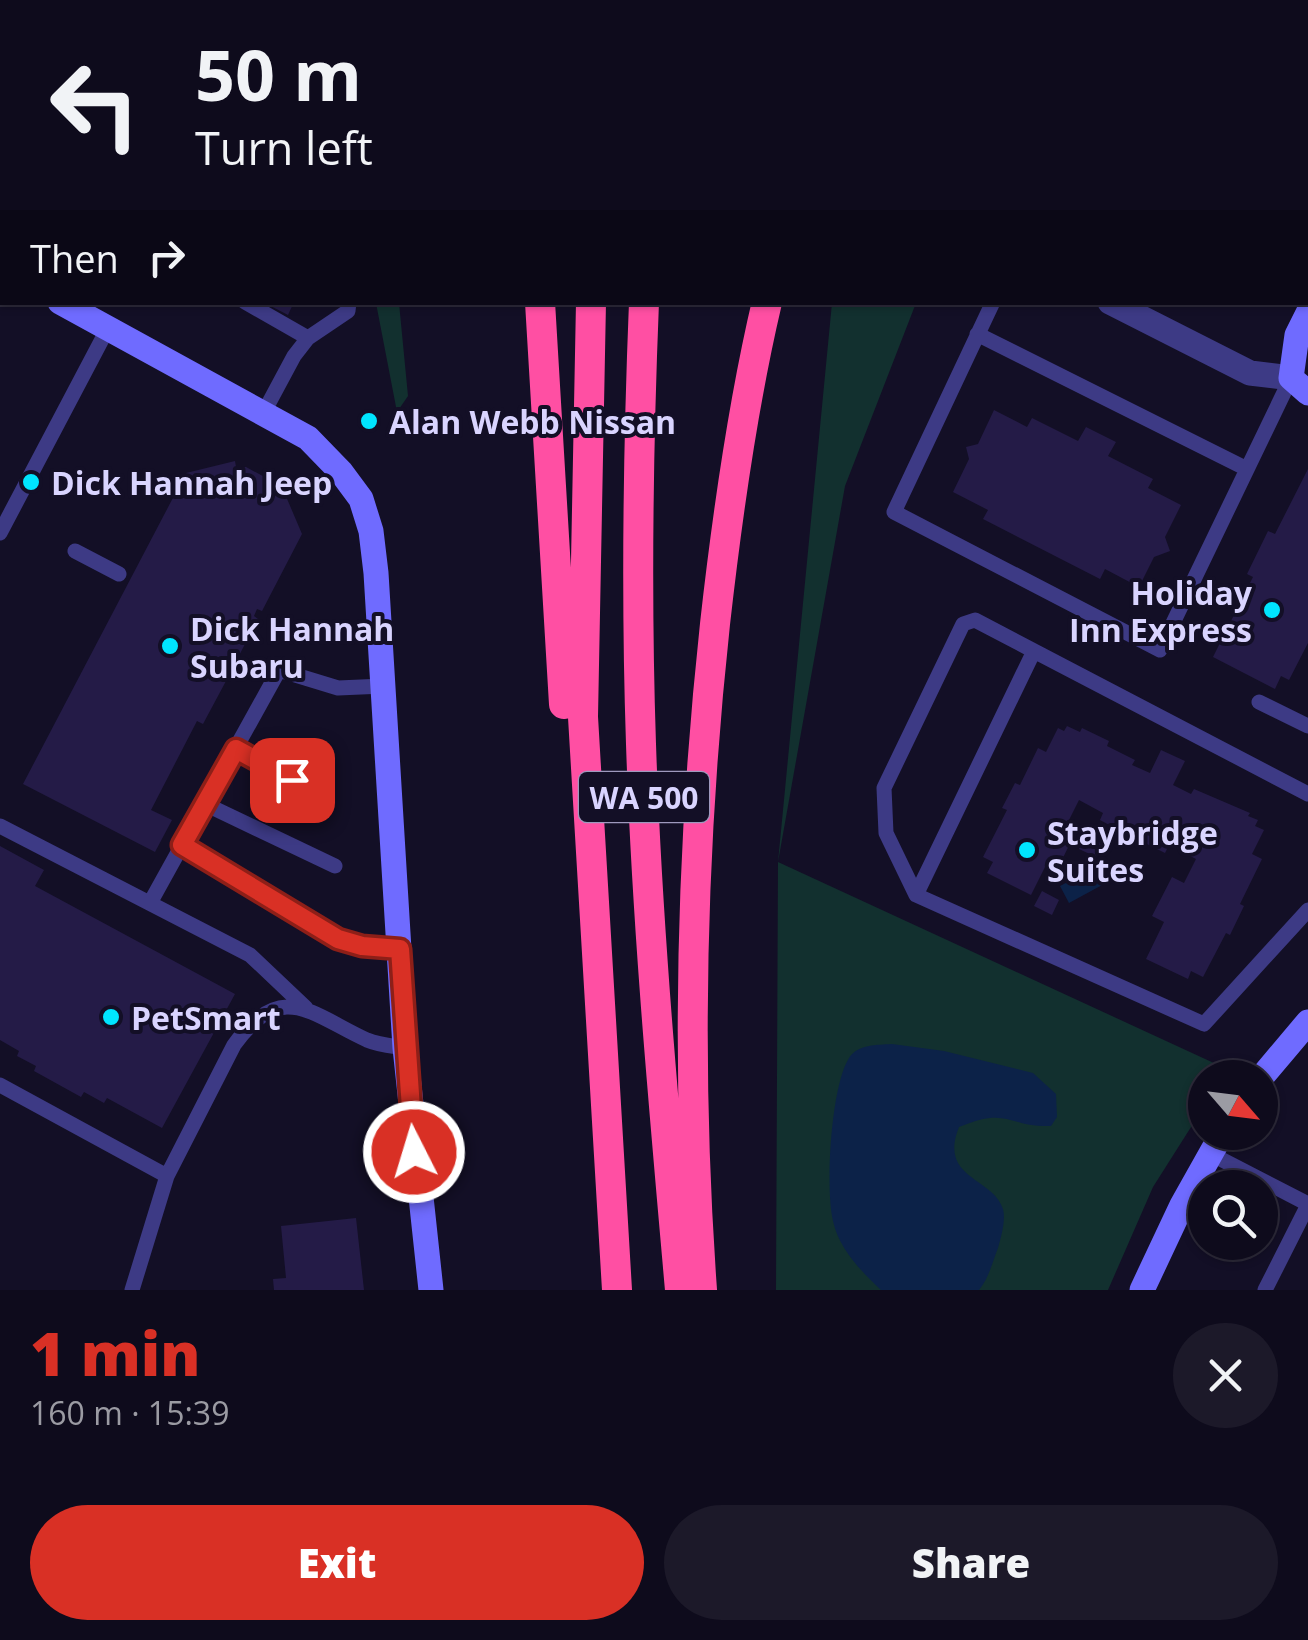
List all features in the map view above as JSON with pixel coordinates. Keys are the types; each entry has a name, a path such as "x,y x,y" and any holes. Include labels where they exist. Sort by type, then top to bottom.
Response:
{"highway":[{"path":"540,305 565,716 587,820"},
{"name":"WA 500","path":"591,305 582,639 587,820 616,1290"},
{"name":"WA 500","path":"644,305 638,502 641,746 660,1058 680,1290"},
{"path":"702,1290 693,1073 699,802 722,565 765,305"}],"street":[{"path":"70,305 308,438 342,472 361,499 371,530 376,573 405,1048 431,1290"},
{"path":"1116,305 1250,373 1299,385 1294,346 1308,313"},
{"path":"1276,1060 1308,1022"},
{"path":"1142,1290 1212,1150"}],"lane":[{"path":"250,305 308,338"},
{"path":"264,412 308,338 334,323 348,311 349,305"},
{"path":"991,305 894,512 1160,650 1247,470 1299,385"},
{"path":"0,532 108,328"},
{"path":"978,334 1247,470"},
{"path":"75,551 119,574"},
{"path":"1308,794 974,620 963,624 884,788 886,833 916,895 1204,1024 1308,910"},
{"path":"916,895 1034,651"},
{"path":"150,903 279,670 338,688 384,686"},
{"path":"1259,702 1308,726"},
{"path":"236,749 321,795"},
{"path":"205,804 336,866"},
{"path":"0,826 250,955 306,1008 371,1042 405,1048"},
{"path":"182,845 338,939 362,946 400,949"},
{"path":"132,1290 166,1176 234,1045 246,1027 264,1014 284,1008 306,1008"},
{"path":"0,1085 166,1176"},
{"path":"1228,1150 1308,1205 1264,1290"}],"green space":[{"path":"376,305 399,305 408,396 397,412"},
{"path":"832,305 915,305 845,486 778,862"},
{"path":"778,862 1207,1060 1188,1060 1188,1132 1153,1187 1108,1290 776,1290"}],"water":[{"path":"1095,868 1104,884 1069,903 1060,886"},
{"path":"892,1044 944,1051 1033,1073 1056,1094 1057,1117 1051,1126 988,1118 959,1127 954,1144 961,1167 997,1198 1004,1213 998,1248 979,1290 881,1290 852,1259 836,1231 830,1162 834,1113 843,1072 857,1050"}],"building":[{"path":"269,305 293,305 288,315"},
{"path":"994,410 1027,427 1032,418 1078,441 1086,427 1116,442 1108,456 1153,479 1148,488 1181,505 1165,537 1170,551 1154,557 1139,587 1105,569 1100,579 983,519 988,510 953,492 969,459 966,447 978,444"},
{"name":"Dick Hannah Subaru","path":"235,461 236,467 246,467 272,481 275,488 282,487 302,534 262,611 257,609 254,616 258,619 229,675 224,673 221,679 226,681 203,724 197,721 151,810 172,820 155,852 23,784 186,473"},
{"name":"Holiday Inn Express","path":"1308,469 1308,643 1289,680 1281,676 1275,689 1213,657 1253,577 1247,574 1268,531 1275,534"},
{"name":"Staybridge Suites","path":"1067,726 1080,732 1082,728 1109,741 1107,746 1135,760 1132,765 1150,773 1161,750 1185,761 1173,785 1191,794 1194,789 1250,813 1248,816 1258,820 1255,826 1264,830 1252,854 1262,859 1240,904 1244,906 1203,977 1191,971 1188,979 1146,959 1164,922 1152,916 1172,877 1184,883 1196,859 1169,845 1165,853 1115,828 1100,820 1103,813 1079,800 1067,824 1077,829 1058,868 1047,863 1031,895 987,873 993,862 983,857 1007,810 1002,808 1015,783 1020,785 1038,748 1046,752 1058,728 1064,731"},
{"path":"1088,832 1105,840 1096,857 1079,849"},
{"name":"PetSmart","path":"0,846 44,870 35,886 235,994 162,1128 107,1098 104,1103 84,1092 81,1097 34,1071 36,1066 17,1056 19,1051 0,1040"},
{"path":"1042,891 1059,900 1052,915 1034,906"},
{"path":"356,1218 364,1290 274,1290 273,1279 286,1278 281,1226"}],"place":[{"name":"Alan Webb Nissan","path":"369,421"},
{"name":"Dick Hannah Jeep","path":"31,482"},
{"name":"Holiday Inn Express","path":"1272,610"},
{"name":"Dick Hannah Subaru","path":"170,646"},
{"name":"Staybridge Suites","path":"1027,850"},
{"name":"PetSmart","path":"111,1017"}],"route":[{"path":"292,780 236,749 182,845 338,939 362,946 400,949 414,1152"}]}
